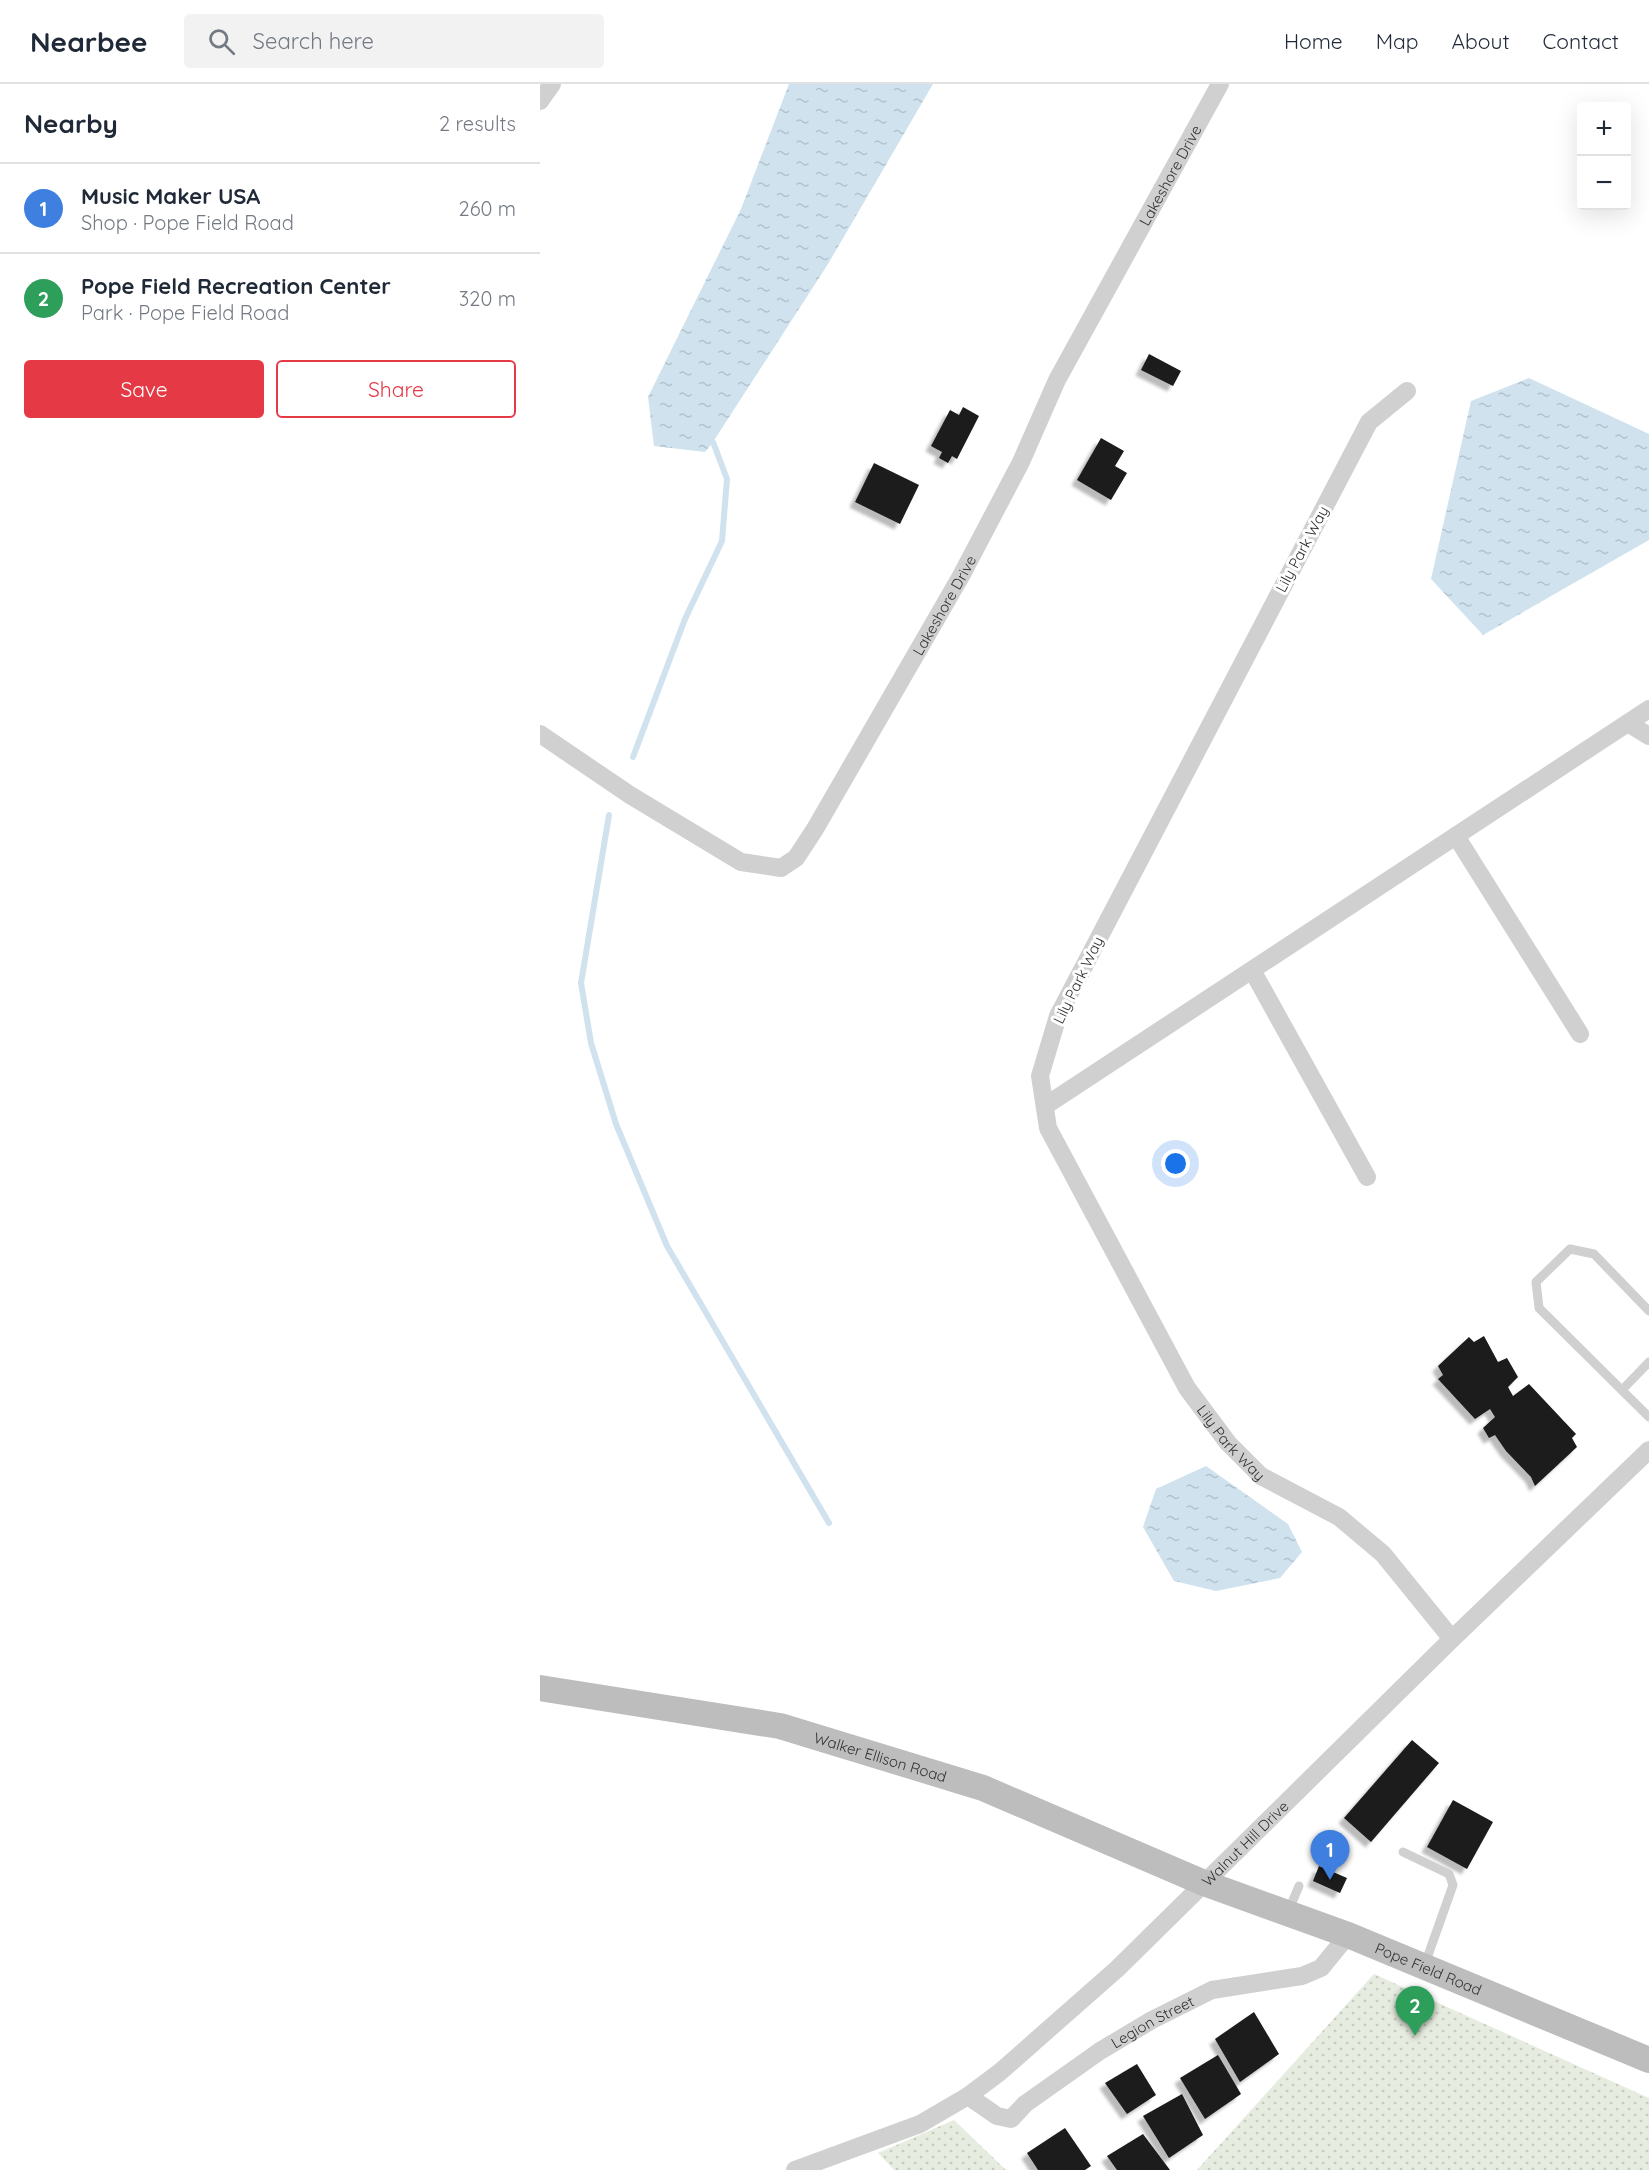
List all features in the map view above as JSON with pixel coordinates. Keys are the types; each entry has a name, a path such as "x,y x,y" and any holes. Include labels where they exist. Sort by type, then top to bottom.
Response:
{"street":[{"path":"540,101 552,84"},
{"name":"Lakeshore Drive","path":"540,734 630,795 741,862 781,868 796,858 962,576 1021,462 1057,380 1220,84"},
{"name":"Lily Park Way","path":"1407,391 1369,422 1058,1016 1040,1076 1048,1128 1187,1388 1228,1443 1261,1476 1339,1517 1383,1554 1452,1639"},
{"path":"1045,1106 1649,709"},
{"path":"1628,723 1649,736"},
{"path":"1456,836 1580,1034"},
{"path":"1252,970 1367,1177"},
{"name":"Walnut Hill Drive","path":"795,2170 920,2124 968,2096 1000,2072 1118,1969 1452,1639 1649,1450"},
{"name":"Walker Ellison Road","path":"540,1688 780,1726 983,1788 1204,1883"},
{"name":"Pope Field Road","path":"1204,1883 1348,1935 1649,2060"},
{"name":"Legion Street","path":"968,2096 997,2116 1011,2119 1025,2104 1100,2051 1152,2019 1212,1990 1302,1976 1321,1968 1348,1935"}],"lane":[{"path":"1649,1311 1594,1254 1570,1249 1536,1282 1539,1308 1649,1417"},
{"path":"1622,1390 1649,1362"},
{"path":"1403,1852 1449,1875 1454,1885 1424,1966"},
{"path":"1287,1914 1299,1886"}],"shaded area":[{"path":"1374,1974 1649,2098 1649,2170 1197,2170"},
{"path":"954,2120 1006,2170 894,2170 878,2153"}],"water":[{"path":"789,84 933,84 828,264 713,442 705,452 654,446 648,397 741,209"},
{"path":"1529,378 1649,434 1649,540 1483,635 1431,579 1471,401"},
{"path":"1206,1466 1288,1524 1302,1552 1280,1578 1216,1591 1174,1581 1143,1527 1156,1489"}],"building":[{"path":"1149,354 1181,371 1173,386 1141,370"},
{"path":"963,407 979,416 957,459 952,456 948,463 939,458 942,452 931,446 950,410 959,415"},
{"path":"1101,438 1124,451 1115,466 1127,473 1111,500 1077,480"},
{"path":"874,463 919,485 900,524 855,502"},
{"path":"1484,1336 1498,1362 1507,1358 1518,1377 1508,1387 1513,1396 1529,1384 1576,1434 1572,1438 1577,1447 1535,1486 1531,1477 1506,1451 1495,1435 1489,1438 1483,1428 1495,1417 1490,1409 1475,1419 1438,1379 1443,1375 1438,1366 1469,1337 1474,1342"},
{"path":"1412,1740 1439,1763 1371,1842 1344,1818"},
{"path":"1453,1800 1493,1822 1467,1869 1427,1847"},
{"path":"1319,1866 1347,1878 1340,1893 1313,1881"},
{"path":"1254,2012 1279,2054 1240,2082 1215,2039"},
{"path":"1218,2055 1241,2094 1205,2119 1180,2078"},
{"path":"1137,2064 1156,2095 1127,2114 1105,2083"},
{"path":"1182,2094 1203,2135 1169,2158 1143,2116"},
{"path":"1065,2128 1091,2166 1085,2170 1038,2170 1027,2153"},
{"path":"1143,2134 1170,2170 1117,2170 1107,2156"}],"waterway":[{"path":"633,757 685,619 722,541 727,479 713,442"},
{"path":"609,815 581,983 591,1043 616,1124 667,1246 829,1523"}],"place":[{"name":"Music Maker USA","path":"1330,1880"},
{"name":"Pope Field Recreation Center","path":"1415,2036"}]}
